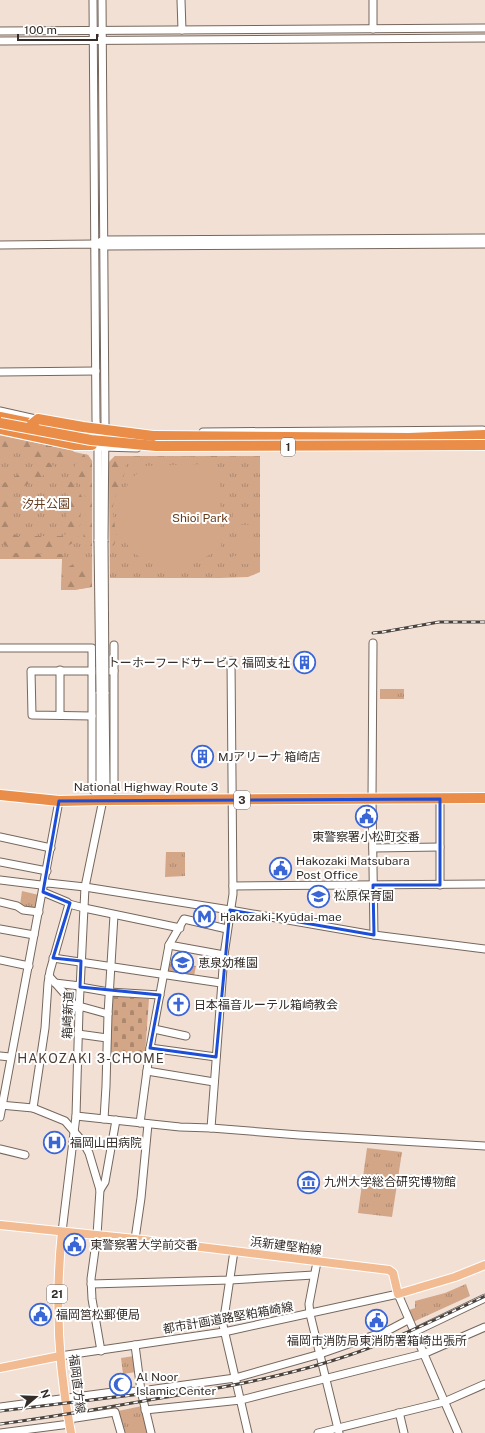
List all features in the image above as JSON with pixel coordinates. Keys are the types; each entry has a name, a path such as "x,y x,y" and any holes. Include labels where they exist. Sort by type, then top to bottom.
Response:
{"highway":[{"name":"1","path":"0,418 127,440 186,445 485,445"},
{"path":"32,424 38,419 83,427 153,436 409,438 485,435"},
{"name":"1","path":"0,422 91,440 156,446 378,447 485,445"},
{"path":"0,429 75,445 98,446"},
{"name":"National Highway Route 3","path":"0,795 59,801 485,798"}],"main road":[{"path":"0,1225 62,1232"},
{"name":"浜新建堅粕線","path":"62,1232 135,1239 389,1270 393,1273 398,1294"},
{"name":"福岡直方線","path":"62,1232 57,1291 60,1356 71,1433"},
{"path":"398,1294 455,1277 485,1265"},
{"path":"0,1368 60,1356"}],"street":[{"path":"93,0 96,371 100,432"},
{"path":"100,432 105,422 102,0"},
{"path":"181,0 182,30"},
{"path":"373,0 373,29"},
{"path":"0,32 93,30 485,28"},
{"path":"0,41 485,38"},
{"path":"0,245 485,238"},
{"path":"104,243 485,244"},
{"path":"0,372 96,371"},
{"path":"0,411 73,428 100,432 485,430"},
{"path":"0,422 69,435 98,446 194,449 485,445"},
{"name":"箱崎新道","path":"62,1232 75,1133 85,887 106,785 102,692 101,541 98,446 100,432"},
{"path":"373,643 372,799 374,935"},
{"path":"0,648 92,648 92,789 102,800 114,789 114,645"},
{"path":"211,1128 221,984 233,886 231,661"},
{"path":"60,670 60,715"},
{"path":"92,716 32,715 31,671 114,671"},
{"path":"440,799 440,885"},
{"path":"0,1117 1,1105 43,892 59,801"},
{"path":"0,837 51,848"},
{"path":"373,848 440,847"},
{"path":"0,862 47,871"},
{"path":"0,880 85,887 374,935 485,949"},
{"path":"233,886 485,884"},
{"path":"43,892 69,904 84,908 180,928"},
{"path":"0,902 17,906 22,910 39,912"},
{"path":"32,1108 45,1028 49,976 69,904"},
{"path":"104,1119 106,1038 114,915"},
{"path":"140,1123 150,1048 169,945 184,919 228,928"},
{"path":"0,929 34,935"},
{"path":"169,945 224,955"},
{"path":"54,958 221,984"},
{"path":"0,960 28,966"},
{"path":"49,976 79,1008 108,1014"},
{"path":"55,983 109,992 160,995"},
{"path":"154,1029 186,1036"},
{"path":"78,1034 106,1038"},
{"path":"150,1048 216,1057"},
{"path":"0,1056 10,1057"},
{"path":"147,1071 214,1082"},
{"path":"1,1105 32,1108 65,1121 83,1142 89,1154 100,1190 98,1235 91,1284 100,1351"},
{"path":"76,1116 189,1128 211,1128 485,1146"},
{"path":"100,1190 104,1182 116,1120"},
{"path":"135,1239 141,1198 148,1124"},
{"path":"0,1149 25,1156"},
{"path":"234,1251 223,1325 248,1433"},
{"path":"317,1262 309,1304 310,1314 339,1430"},
{"path":"91,1284 230,1280 314,1275"},
{"path":"398,1294 458,1433"},
{"name":"都市計画道路堅粕箱崎線","path":"60,1356 224,1332 398,1294"},
{"path":"414,1332 485,1298"},
{"path":"0,1407 113,1392 141,1391 235,1378 320,1354 390,1330 408,1320"},
{"path":"145,1410 241,1400 423,1354 485,1327"},
{"path":"136,1345 141,1391 150,1433"},
{"path":"318,1433 339,1430 398,1413 444,1402 485,1384"},
{"path":"0,1433 22,1432 115,1412 121,1433"},
{"path":"398,1413 404,1433"}],"highlighted area":[{"path":"440,799 440,885 373,885 374,935 230,910 216,1057 150,1048 160,995 80,987 81,961 53,958 70,903 43,892 59,801"}],"green space":[{"name":"汐井公園","path":"0,435 88,455 92,461 92,587 74,590 61,590 62,559 0,559"},
{"path":"0,435 74,451 63,466 49,458 36,460 32,458 30,450 13,446 6,448 0,445"},
{"path":"84,454 88,455 92,461 92,546 85,546 83,543 86,509 85,496 82,487 69,473"},
{"name":"Shioi Park","path":"115,456 260,456 260,572 248,577 110,578 109,462"},
{"path":"115,456 126,462 126,468 113,506 116,540 114,545 110,547 109,462"},
{"path":"230,456 228,460 174,461 164,457"},
{"path":"40,462 49,463 57,469 50,477 44,475 9,495 14,534 18,536 61,536 66,534 68,496 61,486 67,478 75,485 82,497 79,537 75,542 61,549 38,548 13,550 3,544 2,540 0,520 0,486"},
{"path":"208,464 220,476 221,547 195,563 173,569 159,567 148,562 132,551 122,535 118,517 122,495 129,483 137,474 139,466"},
{"path":"233,512 252,512 252,522 233,523"},
{"path":"233,525 252,525 252,534 234,534"},
{"path":"233,543 252,543 252,552 233,552"},
{"path":"0,545 4,551 10,553 63,554 63,559 0,559"},
{"path":"252,555 252,564 234,564 233,556"},
{"path":"86,560 87,566 92,571 92,587 74,590 61,590 62,571 78,561"},
{"path":"380,689 404,689 404,699 380,699"},
{"path":"166,852 185,852 185,876 165,877"},
{"path":"22,891 39,895 37,910 20,905"},
{"path":"170,962 196,966 194,976 168,971"},
{"path":"113,996 149,999 145,1054 110,1052"},
{"path":"367,1148 402,1152 392,1217 358,1213"},
{"path":"466,1284 470,1296 413,1322 409,1310 415,1308 415,1301 445,1293"},
{"path":"134,1356 136,1372 123,1374 121,1358"},
{"path":"142,1406 148,1433 123,1433 118,1411"}],"railway":[{"path":"373,633 439,622 485,622"},
{"path":"0,1424 209,1390 264,1379 343,1357 384,1342 485,1296"},
{"path":"0,1411 191,1388"}],"place":[{"name":"トーホーフードサービス 福岡支社","path":"305,663"},
{"name":"MJアリーナ 箱崎店","path":"203,757"},
{"name":"東警察署小松町交番","path":"366,816"},
{"name":"Hakozaki Matsubara Post Office","path":"281,868"},
{"name":"松原保育園","path":"319,896"},
{"name":"Hakozaki-Kyūdai-mae","path":"204,917"},
{"name":"恵泉幼稚園","path":"183,963"},
{"name":"日本福音ルーテル箱崎教会","path":"179,1005"},
{"name":"福岡山田病院","path":"54,1143"},
{"name":"九州大学総合研究博物館","path":"308,1182"},
{"name":"東警察署大学前交番","path":"74,1245"},
{"name":"福岡筥松郵便局","path":"40,1315"},
{"name":"福岡市消防局東消防署箱崎出張所","path":"377,1320"},
{"name":"Al Noor Islamic Center","path":"120,1384"}],"district":[{"name":"HAKOZAKI 3-CHOME","path":"91,1058"}]}
